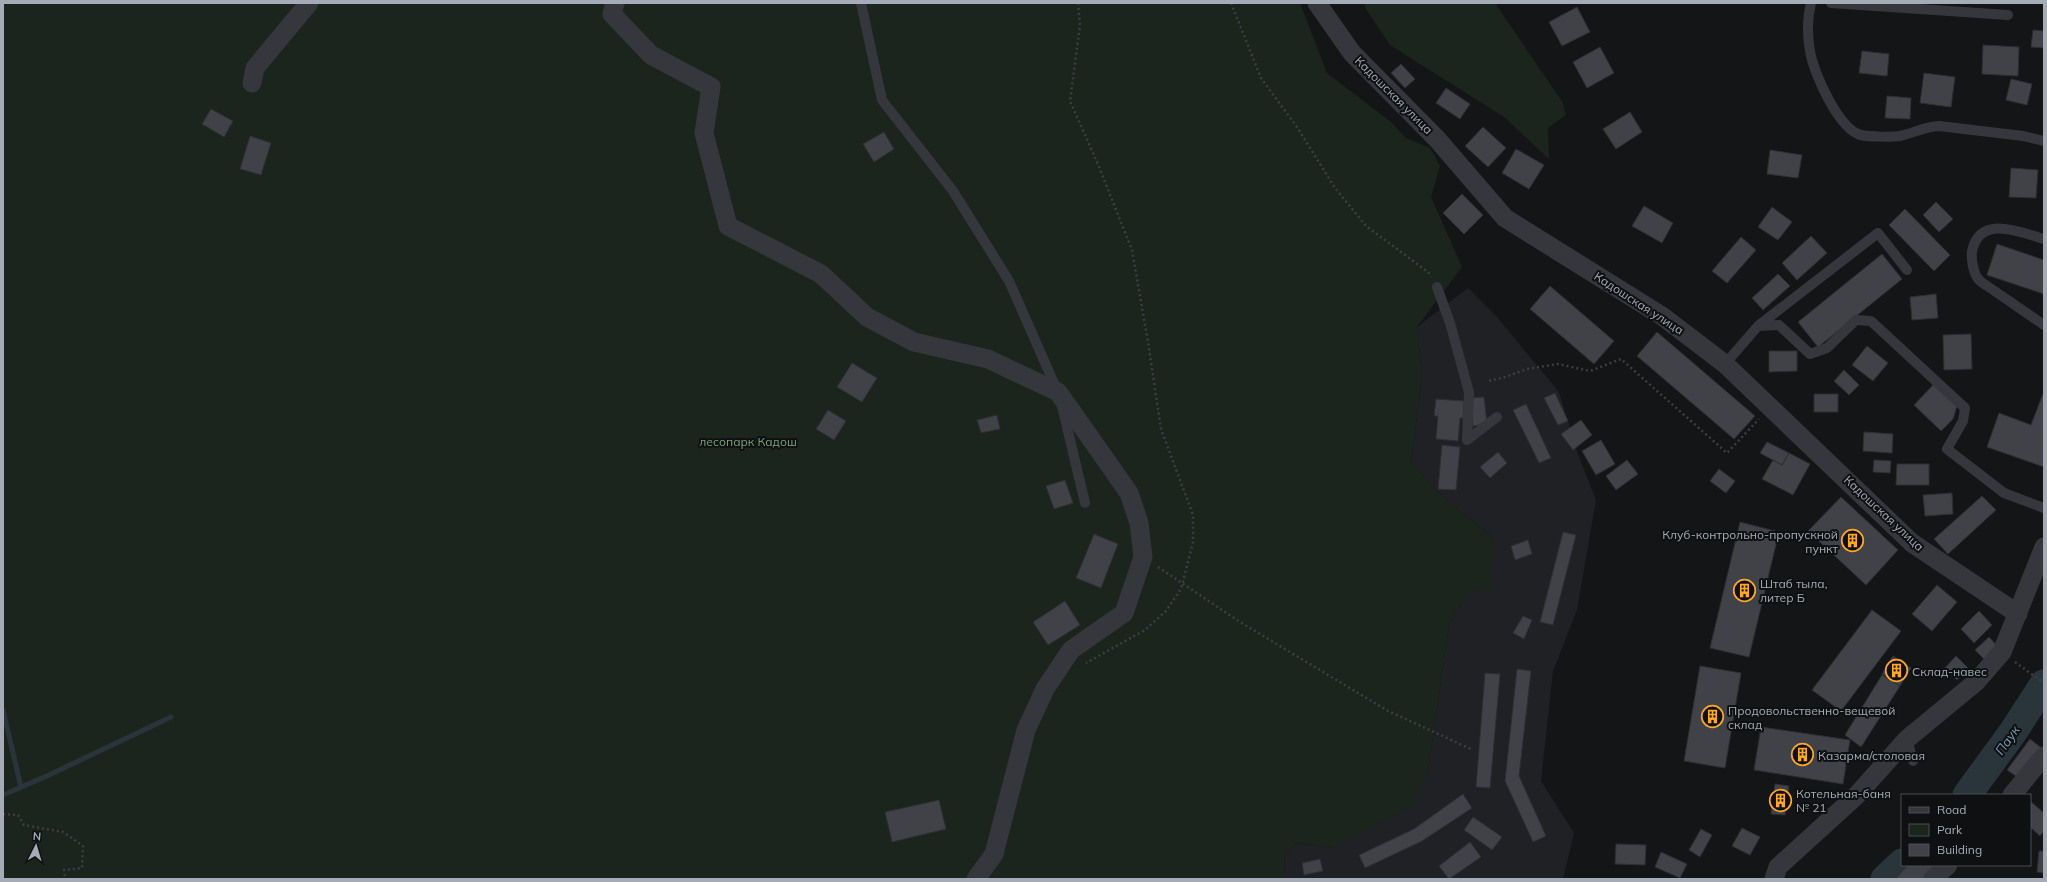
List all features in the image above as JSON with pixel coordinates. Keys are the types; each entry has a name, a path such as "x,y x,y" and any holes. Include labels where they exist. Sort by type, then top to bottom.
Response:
{"street":[{"path":"252,83 256,68 309,3"},
{"path":"615,3 612,14 651,55 710,87 704,134 728,226 821,274 867,317 914,342 988,359 1058,392 1129,493 1140,523 1143,557 1124,613 1071,650 1045,689 1026,730 994,854 976,879"},
{"name":"Кадошская улица","path":"1317,3 1352,53 1437,139 1505,218 1662,316 1725,364 1912,543 2018,614"},
{"path":"1774,879 1778,867 1856,796 1907,739 1976,682 2002,652 2044,547"},
{"path":"2013,794 2044,756"},
{"path":"1933,879 1947,866"}],"lane":[{"path":"861,3 882,100 953,191 1009,281 1058,392 1085,503"},
{"path":"1812,3 1807,18 1810,53 1827,96 1844,125 1852,131 1861,135 1900,136 1925,127 1939,126 2023,136 2044,142"},
{"path":"1831,3 2008,15"},
{"path":"2044,239 1999,228 1985,231 1978,236 1972,252 1973,267 1979,280 2044,325"},
{"path":"1725,364 1758,326 1878,233 1907,270"},
{"path":"1437,287 1450,323 1469,392 1467,440 1497,417"},
{"path":"1758,326 1779,325 1810,354 1827,348 1856,320 1871,321 1965,408 1962,421 1947,449 2004,493 2044,508"},
{"path":"1907,739 1913,761"}],"path":[{"path":"1062,663 1073,666 1086,663 1145,630 1166,611 1181,589 1193,542 1193,515 1161,428 1132,250 1097,162 1070,101 1080,24 1078,3"},
{"path":"1231,3 1261,78 1297,127 1334,188 1366,226 1428,272 1437,287"},
{"path":"1489,381 1527,369 1558,364 1590,371 1621,359 1727,453 1770,406"},
{"path":"1143,557 1240,622 1388,711 1471,749"},
{"path":"2002,652 2044,683"},
{"path":"3,814 18,815 24,825 63,832 83,846 82,868 64,870 65,879"}],"shaded area":[{"path":"1468,288 1497,317 1559,392 1578,454 1596,500 1577,610 1553,671 1541,781 1574,833 1563,879 1284,879 1285,853 1296,843 1333,848 1428,771 1449,625 1467,593 1493,538 1440,494 1411,462 1422,377 1417,327"}],"green space":[{"name":"лесопарк Кадош","path":"3,3 1300,3 1327,73 1391,122 1406,138 1430,148 1440,166 1431,197 1462,267 1417,327 1422,377 1411,462 1440,494 1493,538 1491,586 1467,593 1449,625 1428,771 1411,806 1333,848 1296,843 1285,853 1284,879 3,879"},
{"path":"1364,3 1495,3 1563,103 1566,115 1548,128 1549,159 1504,117 1390,45 1366,9"}],"building":[{"path":"1577,7 1590,32 1562,46 1549,22"},
{"path":"2033,30 2044,31 2044,48 2031,47"},
{"path":"1983,45 2019,47 2018,76 1982,74"},
{"path":"1600,47 1614,73 1587,88 1573,62"},
{"path":"1862,51 1889,54 1887,76 1859,73"},
{"path":"1401,64 1415,79 1405,88 1391,73"},
{"path":"1924,73 1955,77 1951,107 1920,103"},
{"path":"2011,79 2032,84 2027,105 2006,100"},
{"path":"1446,88 1470,104 1460,119 1436,103"},
{"path":"1887,96 1911,98 1910,119 1885,118"},
{"path":"211,109 233,121 224,137 202,124"},
{"path":"1630,112 1642,132 1616,149 1603,129"},
{"path":"1483,127 1506,148 1488,167 1465,146"},
{"path":"884,132 894,149 874,162 863,144"},
{"path":"250,136 271,143 261,175 240,169"},
{"path":"1516,149 1544,165 1529,189 1502,173"},
{"path":"1770,150 1802,155 1798,178 1767,174"},
{"path":"2011,168 2038,170 2036,198 2009,197"},
{"path":"1462,194 1483,215 1464,234 1443,213"},
{"path":"1936,202 1953,219 1939,232 1923,215"},
{"path":"1644,206 1673,223 1662,243 1632,226"},
{"path":"1772,207 1792,222 1778,240 1758,227"},
{"path":"1905,209 1950,255 1934,271 1889,225"},
{"path":"1811,236 1827,253 1797,280 1782,263"},
{"path":"1741,237 1756,250 1727,283 1712,271"},
{"path":"1997,244 2044,260 2044,294 1987,275"},
{"path":"1882,254 1902,279 1818,347 1798,322"},
{"path":"1778,274 1790,286 1763,310 1752,298"},
{"path":"1550,286 1614,341 1594,364 1530,309"},
{"path":"1936,294 1938,318 1912,320 1910,297"},
{"path":"1657,332 1755,416 1734,439 1637,356"},
{"path":"1971,334 1972,369 1944,370 1943,335"},
{"path":"1867,346 1888,363 1873,381 1852,365"},
{"path":"1769,351 1797,351 1797,371 1769,372"},
{"path":"852,363 877,378 862,402 837,387"},
{"path":"1844,370 1859,385 1849,395 1834,381"},
{"path":"1934,384 1957,406 1953,419 1941,431 1914,405"},
{"path":"2044,391 2044,467 1987,447 1999,413 2031,425"},
{"path":"1555,393 1568,421 1558,425 1544,398"},
{"path":"1814,394 1838,394 1838,412 1814,412"},
{"path":"1484,397 1487,424 1473,426 1470,398"},
{"path":"1436,399 1464,401 1463,418 1460,418 1458,441 1436,439 1438,416 1434,416"},
{"path":"1526,404 1551,458 1539,463 1513,410"},
{"path":"828,410 846,421 834,440 816,429"},
{"path":"997,415 1000,429 981,433 977,420"},
{"path":"1581,420 1592,435 1573,450 1561,434"},
{"path":"1864,432 1893,434 1892,453 1863,451"},
{"path":"1601,440 1615,464 1596,475 1582,451"},
{"path":"1767,442 1789,453 1782,465 1760,453"},
{"path":"1442,445 1460,447 1456,490 1438,489"},
{"path":"1498,452 1507,463 1490,478 1480,467"},
{"path":"1789,453 1810,464 1793,495 1762,479 1773,460 1782,465"},
{"path":"1627,460 1638,474 1616,490 1606,476"},
{"path":"1874,460 1891,461 1890,473 1873,472"},
{"path":"1897,464 1929,464 1929,485 1896,485"},
{"path":"1719,469 1735,481 1726,493 1710,481"},
{"path":"1065,480 1073,503 1054,509 1046,486"},
{"path":"1952,493 1953,514 1925,516 1923,495"},
{"path":"1982,496 1996,510 1948,554 1934,539"},
{"name":"Клуб-контрольно-пропускной пункт","path":"1841,497 1898,550 1866,585 1808,531"},
{"name":"Штаб тыла, литер Б","path":"1740,522 1779,532 1749,657 1710,648"},
{"path":"1563,532 1576,535 1553,625 1540,622"},
{"path":"1094,534 1118,544 1101,588 1076,578"},
{"path":"1528,540 1532,554 1515,560 1511,546"},
{"path":"1937,585 1957,602 1932,631 1912,614"},
{"path":"1065,601 1080,625 1048,645 1033,622"},
{"path":"1872,610 1901,631 1841,711 1812,690"},
{"path":"1979,611 1992,625 1974,643 1961,629"},
{"path":"1523,616 1532,620 1524,639 1513,633"},
{"path":"1989,637 1999,648 1985,660 1975,650"},
{"name":"Склад-навес","path":"1893,656 1911,668 1900,686 1882,674"},
{"path":"1956,656 1968,668 1957,680 1944,669"},
{"name":"Продовольственно-вещевой склад","path":"1700,666 1741,673 1725,768 1684,761"},
{"path":"1517,669 1531,671 1519,776 1546,836 1533,842 1505,781"},
{"path":"1485,673 1500,674 1490,788 1476,787"},
{"path":"1882,675 1900,686 1861,747 1845,735"},
{"name":"Казарма/столовая","path":"1761,727 1850,740 1843,784 1754,770"},
{"path":"2030,739 2044,750 2022,780 2007,770"},
{"name":"Котельная-баня № 21","path":"1775,784 1789,786 1785,815 1771,814"},
{"path":"1463,794 1472,808 1422,841 1365,868 1359,855 1414,829"},
{"path":"939,800 946,829 892,842 885,812"},
{"path":"2031,802 2044,813 2044,831 2040,836 2031,828"},
{"path":"1473,817 1502,837 1492,850 1464,830"},
{"path":"1742,828 1760,837 1750,855 1732,846"},
{"path":"1701,829 1712,835 1700,857 1689,850"},
{"path":"1470,842 1481,857 1449,879 1439,866"},
{"path":"1616,844 1646,845 1645,865 1615,864"},
{"path":"2039,851 2044,851 2044,873 2037,872"},
{"path":"1661,852 1687,864 1680,878 1655,867"},
{"path":"1320,859 1323,871 1304,875 1302,863"},
{"path":"1907,866 1932,866 1944,879 1895,879"}],"waterway":[{"name":"Паук","path":"1968,794 2013,732 2044,684"},
{"path":"3,710 21,787"},
{"path":"3,795 49,775 171,717"},
{"name":"Паук","path":"1885,879 1901,864"}],"place":[{"name":"Клуб-контрольно-пропускной пункт","path":"1853,541"},
{"name":"Штаб тыла, литер Б","path":"1745,590"},
{"name":"Склад-навес","path":"1896,671"},
{"name":"Продовольственно-вещевой склад","path":"1713,717"},
{"name":"Казарма/столовая","path":"1802,755"},
{"name":"Котельная-баня № 21","path":"1780,800"}]}
